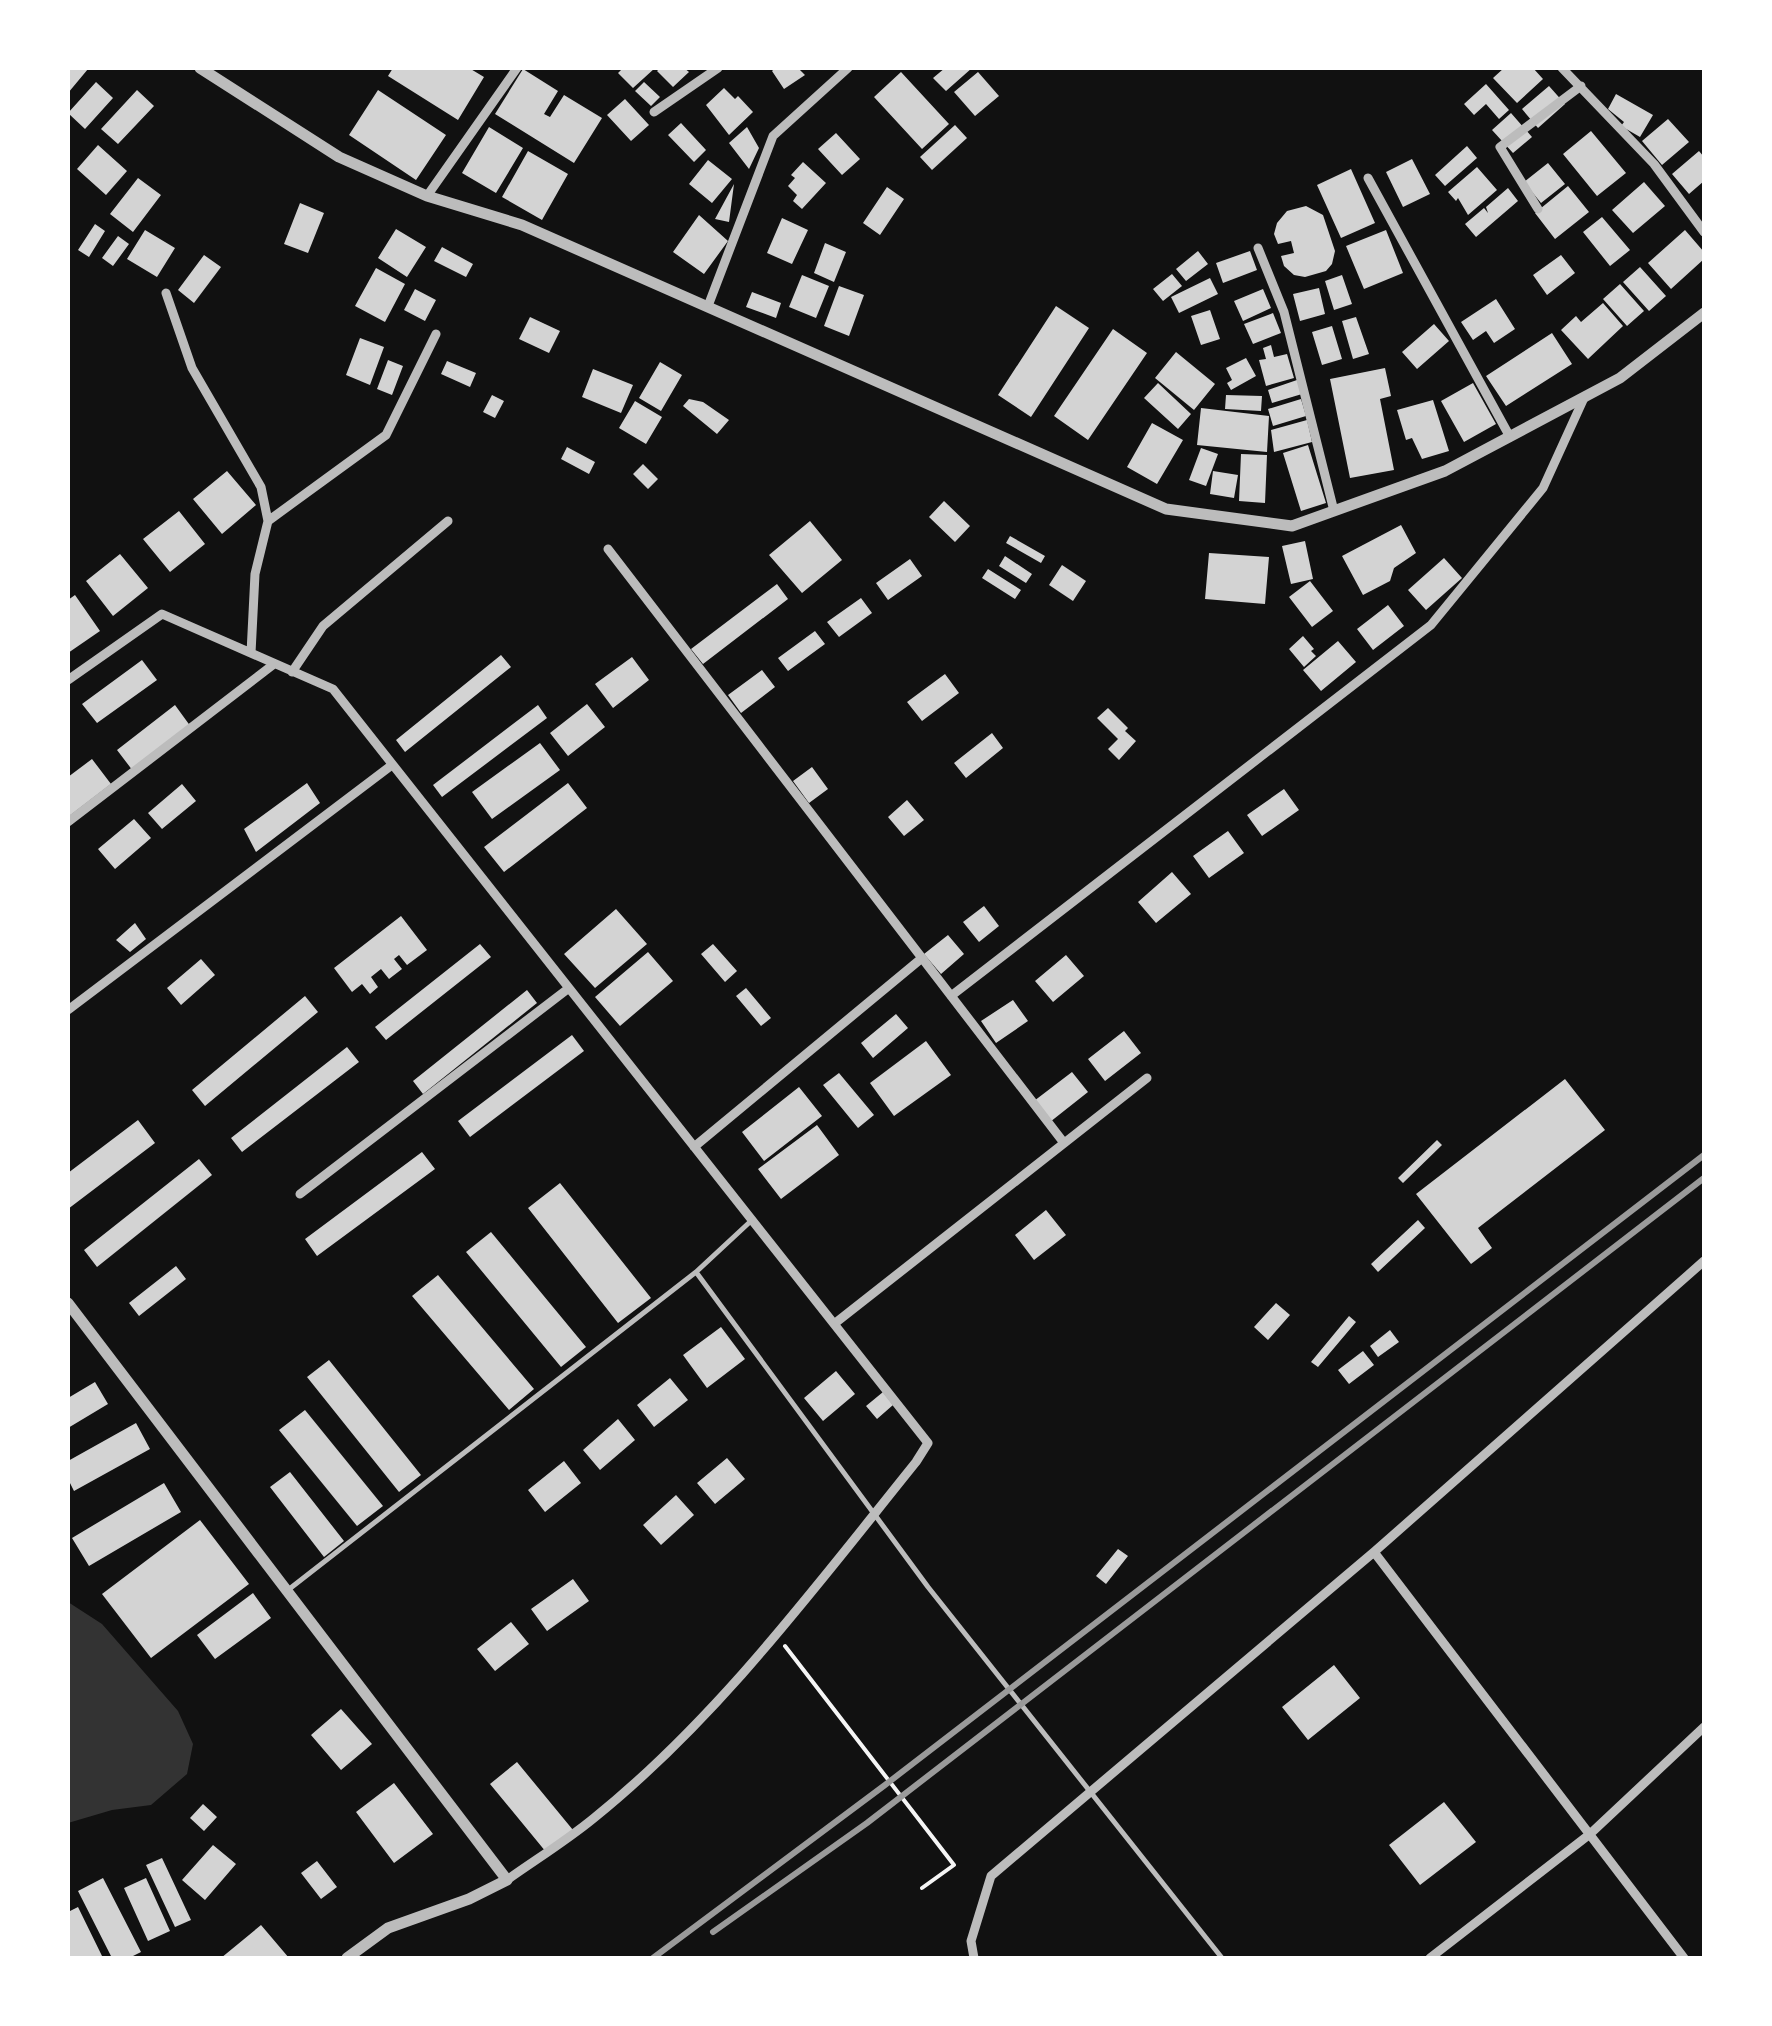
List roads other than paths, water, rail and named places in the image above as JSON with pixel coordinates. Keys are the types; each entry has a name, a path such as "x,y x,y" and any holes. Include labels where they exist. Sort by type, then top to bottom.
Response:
{"street":[{"path":"200,68 339,157 428,196 522,226 1166,508 1292,526 1445,472 1620,378 1704,314"},
{"path":"428,196 517,68"},
{"path":"654,112 706,70 718,68"},
{"path":"708,306 773,136 848,68"},
{"path":"1562,68 1654,164 1704,232"},
{"path":"1538,210 1500,147 1581,86"},
{"path":"1368,178 1510,436"},
{"path":"1258,248 1284,312 1334,511"},
{"path":"166,293 192,368 262,486 268,521 255,574 251,654"},
{"path":"268,521 386,435 436,334"},
{"path":"951,996 1431,625 1543,488 1585,396"},
{"path":"292,672 322,626 448,521"},
{"path":"608,549 1064,1143"},
{"path":"68,680 162,614 333,689 928,1442 776,1635 689,1729 594,1818 507,1880 469,1899 388,1928 346,1958"},
{"path":"68,822 274,664"},
{"path":"68,1010 392,765"},
{"path":"694,1147 922,958"},
{"path":"300,1194 569,988"},
{"path":"834,1324 1147,1078"},
{"path":"974,1958 971,1941 991,1876 1374,1552 1704,1261"},
{"path":"70,1310 507,1880"},
{"path":"1374,1552 1684,1958"},
{"path":"1430,1958 1590,1834 1704,1727"}],"lane":[{"path":"287,1591 696,1272 752,1220"},
{"path":"696,1272 928,1587 1222,1958"}],"railway":[{"path":"653,1958 885,1785 1704,1155"},
{"path":"713,1932 867,1823 1704,1178"}]}
